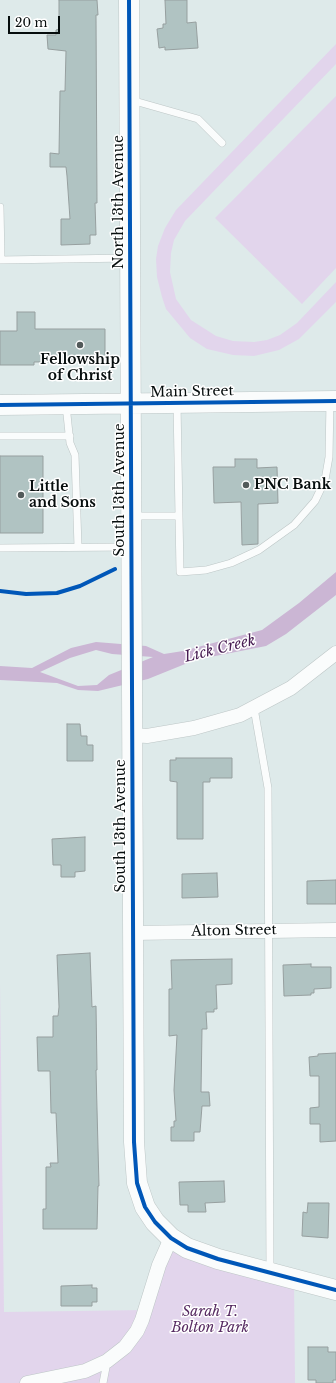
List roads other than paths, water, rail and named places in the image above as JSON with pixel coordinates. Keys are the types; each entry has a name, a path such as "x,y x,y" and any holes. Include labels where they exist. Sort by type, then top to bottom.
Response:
{"street":[{"name":"North 13th Avenue","path":"129,0 130,403"},
{"name":"Main Street","path":"0,405 333,401"},
{"name":"South 13th Avenue","path":"130,403 132,933 135,1171 140,1196 149,1215 171,1238 198,1252 336,1290"},
{"path":"131,735 147,736 194,728 254,708 302,680 336,653"},
{"name":"Alton Street","path":"132,933 336,930"},
{"path":"27,1383 85,1371 107,1361 125,1347 137,1331 159,1265 171,1238"}],"lane":[{"path":"129,100 198,118 222,143"},
{"path":"0,207 0,260 130,258"},
{"path":"177,403 180,572 206,570 231,563 259,550 294,525 315,501 325,480 329,457 333,401"},
{"path":"66,404 70,436 75,455 78,547"},
{"path":"0,436 70,436"},
{"path":"131,516 178,516"},
{"path":"0,548 131,547"},
{"path":"254,708 268,788 270,1272"},
{"path":"103,1383 107,1361"}],"water":[{"name":"Lick Creek","path":"336,572 336,595 286,634 266,646 195,660 148,679 98,691 78,690 57,683 0,680 0,666 32,668 71,648 96,642 146,646 164,654 183,651 262,630 299,603","holes":["96,650 112,654 153,657 109,675 97,685 78,686 40,672 70,658"]}],"place":[{"name":"Fellowship of Christ","path":"80,345"},
{"name":"PNC Bank","path":"246,485"},
{"name":"Little and Sons","path":"21,495"}],"park label":[{"name":"Sarah T. Bolton Park","path":"210,1320"}]}
